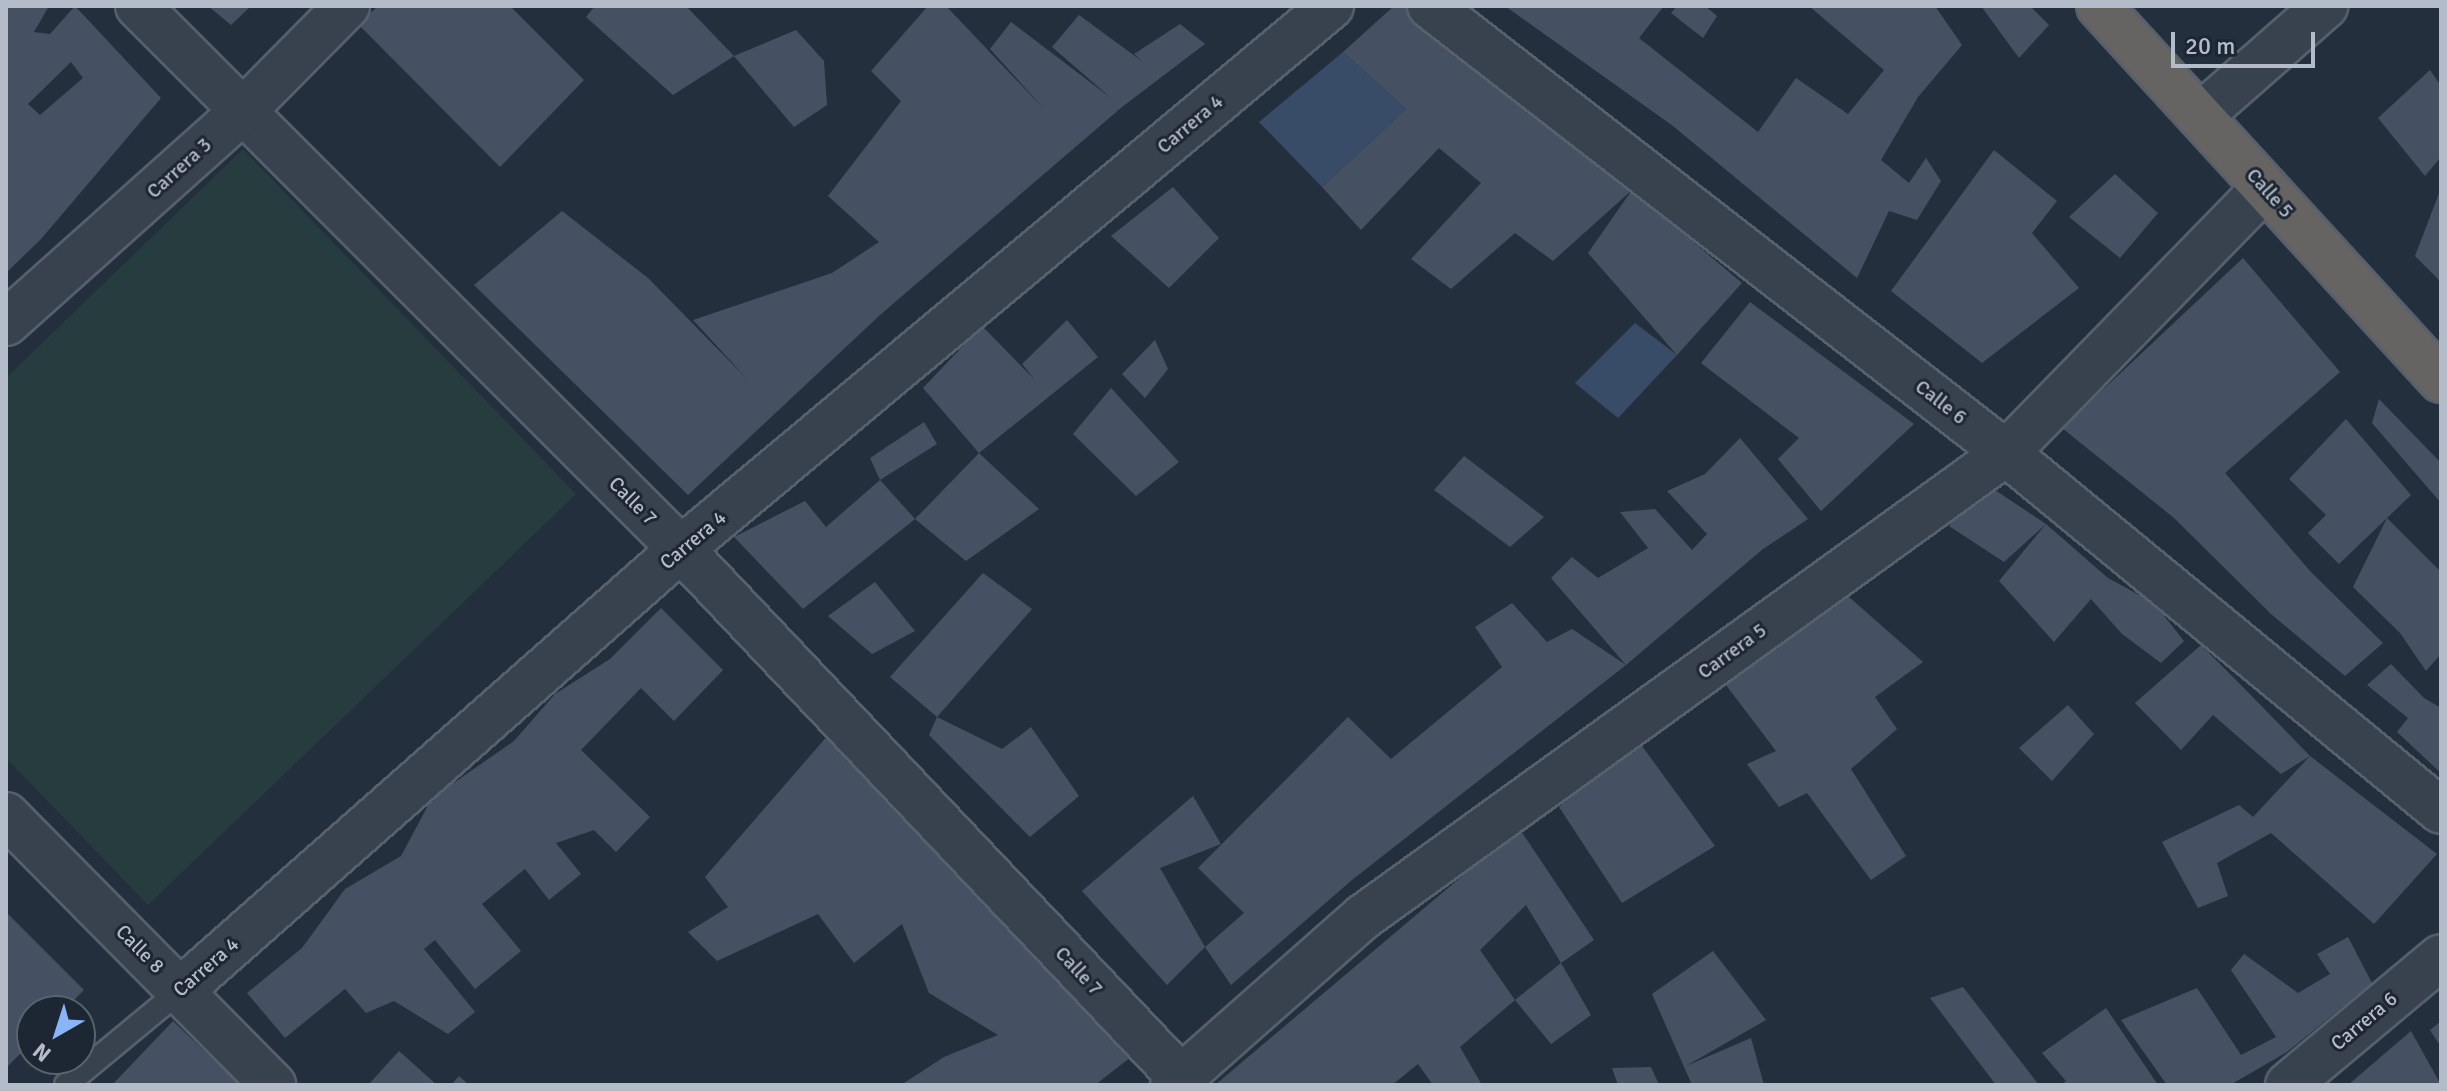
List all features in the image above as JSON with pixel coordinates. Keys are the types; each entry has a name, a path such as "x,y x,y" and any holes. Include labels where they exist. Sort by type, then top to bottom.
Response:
{"highway":[{"name":"Calle 5","path":"2099,6 2441,380"}],"street":[{"name":"Calle 7","path":"138,6 681,549 1177,1082"},
{"name":"Carrera 3","path":"6,323 243,111 347,6"},
{"name":"Carrera 4","path":"181,990 681,549 1331,6"},
{"name":"Calle 6","path":"1430,6 2006,453 2441,811"},
{"path":"2200,116 2325,6"},
{"name":"Carrera 5","path":"1177,1082 1363,917 2006,453 2265,188"},
{"name":"Calle 8","path":"6,815 273,1085"},
{"name":"Carrera 6","path":"2288,1085 2441,957"}],"lane":[{"name":"Carrera 4","path":"66,1085 181,990"}],"green space":[{"path":"243,149 576,494 148,905 6,758 6,378"}],"water":[{"path":"1343,52 1406,109 1322,187 1259,122"},
{"path":"1635,323 1677,355 1618,418 1575,383"}],"building":[{"path":"6,6 49,6 34,32 50,34 75,6 161,98 41,239 6,273","holes":["71,62 83,78 40,115 28,104"]},
{"path":"208,6 251,6 231,25"},
{"path":"378,6 510,6 584,80 500,167 358,24"},
{"path":"595,6 686,6 734,56 673,95 586,17"},
{"path":"928,6 946,6 1045,110 990,49 1011,22 1111,98 1052,47 1079,15 1143,62 1134,54 1180,24 1205,44 1122,107 880,315 688,495 474,285 562,211 648,278 747,379 693,320 832,273 879,242 828,196 901,101 871,71"},
{"path":"1394,6 1408,6 1539,119 1632,190 1553,261 1515,233 1451,289 1411,259 1481,183 1439,148 1361,230 1322,187 1406,109 1343,52"},
{"path":"1505,6 1664,6 1639,38 1758,132 1796,78 1848,114 1884,70 1809,6 1935,6 1962,45 1918,97 1881,160 1909,183 1926,158 1941,181 1917,220 1889,211 1857,278 1673,126"},
{"path":"1677,6 1705,6 1717,16 1703,38 1671,13"},
{"path":"1981,6 2030,6 2049,25 2019,58"},
{"path":"796,30 824,61 827,105 794,127 734,56"},
{"path":"2430,70 2441,86 2441,157 2425,176 2378,118"},
{"path":"1994,150 2057,201 2032,233 2079,288 1982,363 1891,291"},
{"path":"2115,174 2158,213 2120,258 2069,217"},
{"path":"1173,187 1219,238 1169,288 1111,236"},
{"path":"2441,188 2441,282 2415,256"},
{"path":"1632,190 1742,283 1677,355 1588,253"},
{"path":"2243,258 2340,372 2225,473 2311,572 2383,643 2345,676 2271,614 2174,518 2062,428"},
{"path":"1750,302 1914,424 1821,511 1778,459 1799,438 1701,363"},
{"path":"1067,320 1098,357 979,453 923,388 982,326 1035,380 1022,364"},
{"path":"1155,340 1168,369 1145,398 1122,374"},
{"path":"1111,388 1179,462 1136,496 1073,434"},
{"path":"2379,399 2441,463 2441,503 2372,423"},
{"path":"2346,419 2411,495 2339,564 2308,533 2326,515 2289,479"},
{"path":"924,422 937,444 880,480 870,458"},
{"path":"1740,438 1808,519 1763,549 1626,665 1551,578 1572,557 1598,578 1648,548 1620,512 1655,509 1692,550 1707,534 1667,491 1705,474"},
{"path":"979,453 1039,509 966,561 915,519"},
{"path":"1464,456 1544,517 1510,547 1434,490"},
{"path":"880,480 915,519 803,609 734,537 805,501 826,527"},
{"path":"1986,484 2046,524 2004,562 1949,526"},
{"path":"2387,518 2441,572 2441,654 2426,671 2400,633 2353,587"},
{"path":"2046,524 2108,578 2154,603 2184,641 2161,663 2122,634 2091,599 2054,642 1999,581"},
{"path":"983,573 1032,609 937,717 890,677"},
{"path":"875,582 915,631 872,654 828,616"},
{"path":"1849,597 1923,662 1875,697 1897,729 1851,769 1906,856 1871,880 1807,793 1779,807 1747,764 1776,751 1726,685 1763,652"},
{"path":"1512,603 1547,642 1572,629 1626,665 1352,880 1231,985 1205,947 1244,913 1198,868 1348,717 1391,759 1502,667 1475,627"},
{"path":"661,608 723,670 674,721 641,688 581,750 650,817 616,852 594,830 556,843 581,874 549,900 525,869 482,904 521,951 475,989 435,940 424,949 475,1012 448,1034 394,1001 366,1013 345,989 285,1038 247,993 302,948 345,889 401,856 432,798 514,741 555,694 610,659"},
{"path":"2201,645 2310,756 2281,774 2213,715 2181,750 2135,703"},
{"path":"2391,664 2424,698 2441,708 2441,773 2397,732 2408,718 2367,685"},
{"path":"2068,705 2094,734 2052,781 2019,748"},
{"path":"937,717 1002,749 1031,727 1079,796 1030,837 929,735"},
{"path":"829,734 1131,1057 1095,1085 901,1085 944,1057 998,1035 929,993 902,924 854,963 818,914 717,961 688,932 728,907 705,877"},
{"path":"1642,746 1715,846 1622,903 1559,807 1609,765"},
{"path":"2310,756 2437,854 2374,924 2271,833 2217,863 2228,896 2198,908 2162,842 2239,805 2253,817"},
{"path":"1193,796 1221,844 1160,868 1205,947 1167,985 1082,891"},
{"path":"1519,828 1594,940 1561,963 1526,905 1480,950 1515,1000 1460,1047 1482,1085 1433,1085 1418,1064 1392,1085 1215,1085"},
{"path":"6,912 84,990 79,995 16,995 16,1058 6,1068"},
{"path":"2348,937 2372,983 2287,1052 2230,1085 2167,1085 2121,1020 2197,988 2241,1055 2276,1037 2231,970 2244,954 2298,993 2330,974 2317,954"},
{"path":"1713,951 1766,1020 1686,1066 1751,1038 1764,1085 1692,1085 1652,994"},
{"path":"1561,963 1591,1015 1551,1044 1515,1000"},
{"path":"1963,987 2039,1085 1996,1085 1930,998"},
{"path":"2106,1008 2158,1085 2061,1085 2066,1081 2042,1053"},
{"path":"173,1021 240,1085 112,1085"},
{"path":"2441,1021 2441,1047 2430,1030"},
{"path":"2411,1031 2441,1085 2348,1085"},
{"path":"399,1051 437,1085 368,1085"},
{"path":"1651,1067 1659,1085 1618,1085 1612,1068"},
{"path":"459,1076 469,1085 451,1085"}]}
